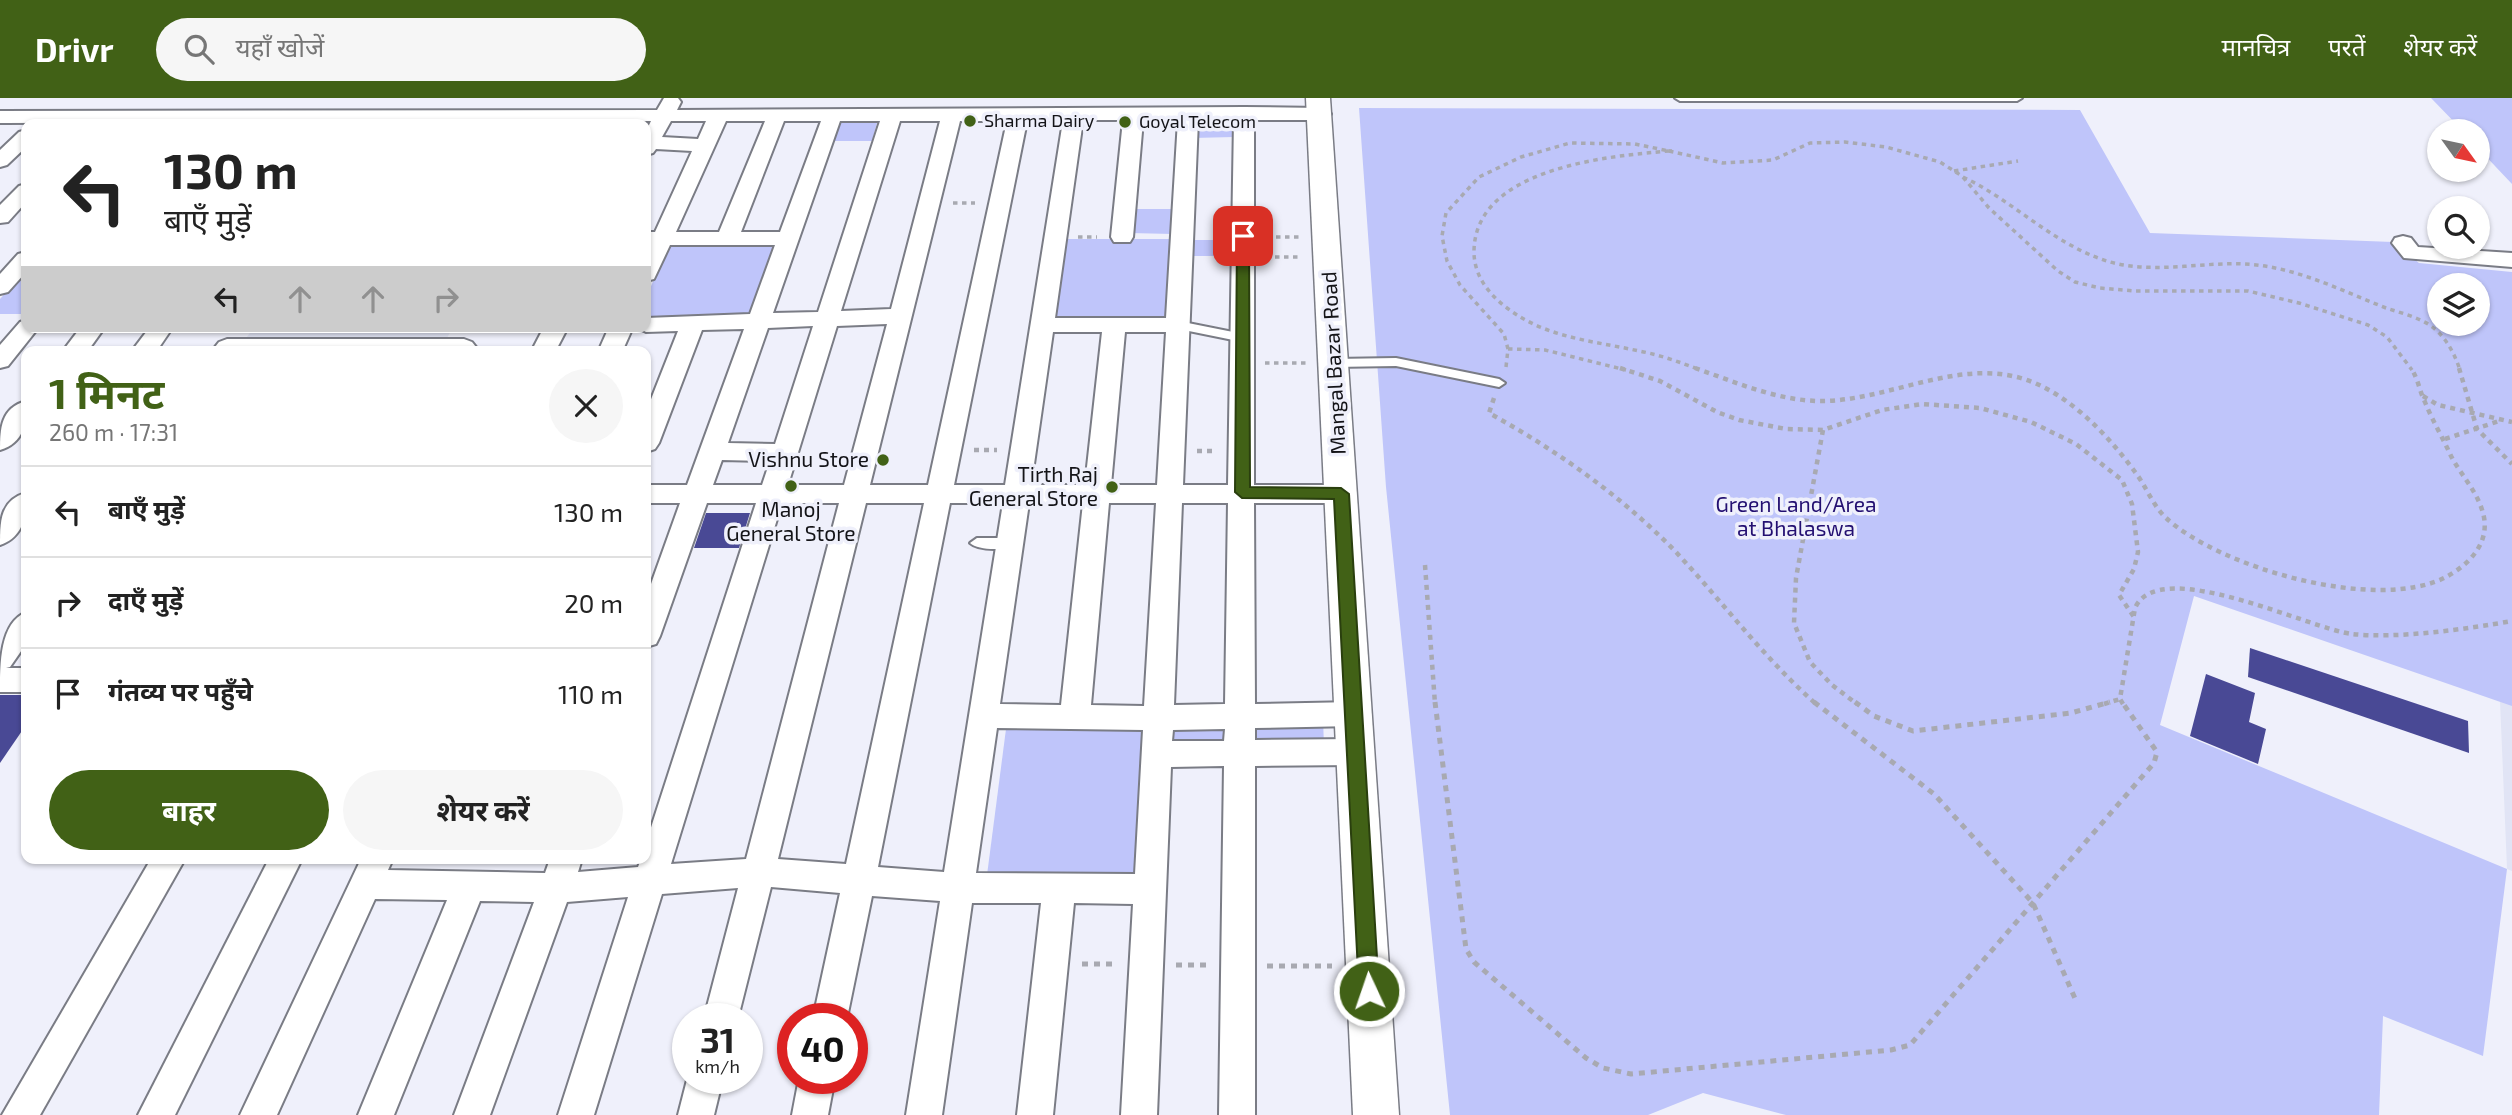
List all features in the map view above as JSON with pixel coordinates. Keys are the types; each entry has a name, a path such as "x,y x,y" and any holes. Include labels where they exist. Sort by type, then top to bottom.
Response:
{"street":[{"path":"0,117 24,98"},
{"path":"350,116 364,98"},
{"path":"599,119 668,106 719,115 1188,114 1244,113 1322,103"},
{"name":"Mangal Bazar Road","path":"1322,103 1376,1115"},
{"path":"651,138 668,106"},
{"path":"411,119 528,113 585,119"},
{"path":"1237,1115 1244,113"},
{"path":"103,119 149,114 199,119"},
{"path":"219,119 271,114 314,119"},
{"path":"651,622 833,114"},
{"path":"576,1115 892,114"},
{"path":"724,1003 952,114"},
{"path":"833,1003 1018,114"},
{"path":"925,1115 1074,114"},
{"path":"1122,237 1134,114"},
{"path":"1139,1115 1188,114"},
{"path":"651,252 719,115"},
{"path":"727,239 777,115"},
{"path":"329,119 350,116 382,119"},
{"path":"0,117 29,119"},
{"path":"0,161 21,141"},
{"path":"651,146 705,145"},
{"path":"0,217 21,195"},
{"path":"651,252 727,239 788,239"},
{"path":"2403,243 2412,253 2512,260"},
{"path":"0,287 21,264"},
{"path":"651,325 901,316"},
{"path":"651,430 693,324"},
{"path":"0,325 21,326"},
{"path":"1043,325 1178,325"},
{"path":"1075,717 1114,325"},
{"path":"0,360 21,333"},
{"path":"329,346 467,342"},
{"path":"0,441 21,415"},
{"path":"712,451 786,453"},
{"path":"651,494 1341,494"},
{"path":"0,497 21,499"},
{"path":"0,535 21,506"},
{"path":"0,659 21,630"},
{"path":"0,680 21,680"},
{"path":"985,716 1159,718 1354,714"},
{"path":"1158,754 1356,752"},
{"path":"20,1115 166,864"},
{"path":"156,1115 283,864"},
{"path":"258,1115 372,872 469,887 561,874 650,880 758,872 960,888 1152,889"},
{"path":"472,1115 561,874"},
{"path":"376,1115 469,887"},
{"path":"1035,1115 1059,888"},
{"path":"696,1115 701,1094"},
{"path":"810,1115 814,1094"}],"lane":[{"path":"1681,98 2017,98"},
{"path":"1178,325 1243,351"},
{"path":"1334,363 1396,362 1499,383"},
{"path":"977,543 1011,543"}],"path":[{"path":"2077,1003 2033,902 1934,794 1842,727 1783,674 1693,571 1584,472 1530,435 1489,413 1506,365 1508,349 1499,327 1460,285 1447,261 1442,236 1446,213 1462,192 1479,177 1503,164 1521,156 1570,143 1635,144 1723,163 1773,160 1810,143 1846,142 1886,147 1940,162 1998,193 2071,248 2093,256 2134,266 2248,264 2267,267 2343,291 2431,326 2452,348 2478,430 2512,464"},
{"path":"1672,150 1623,155 1550,170 1510,191 1489,208 1473,239 1477,272 1487,289 1503,305 1534,325 1562,335 1652,353 1740,383 1815,401 1858,400 1907,389 1940,377 1975,372 2007,375 2036,383 2056,393 2113,447 2135,471 2163,516 2215,548 2309,581 2353,589 2393,591 2431,583 2476,555 2483,542 2484,512 2423,396 2421,384 2386,337 2368,325 2348,317 2248,291 2134,291 2100,288 2075,282 2058,271 1989,208 1962,176"},
{"path":"1953,171 2018,161"},
{"path":"1508,349 1581,356 1637,372 1660,381 1697,404 1739,420 1786,429 1824,430 1882,410 1922,404 1955,405 2008,414 2058,433 2122,480 2132,504 2138,552 2134,569 2119,595 2134,617"},
{"path":"1243,351 1334,363"},
{"path":"2423,396 2438,405 2512,422"},
{"path":"2445,439 2499,421"},
{"path":"1824,430 1796,578 1794,623 1810,662 1832,684 1874,716 1913,731 2071,713 2120,699"},
{"path":"949,450 1025,450"},
{"path":"1172,451 1243,451"},
{"path":"1425,565 1438,739 1465,949 1474,962 1568,1043 1603,1068 1631,1074 1902,1048 1910,1045 2154,763 2157,752 2120,699 2134,617 2139,600 2148,592 2180,589 2235,597 2326,630 2352,634 2423,634 2512,621"}],"shaded area":[{"path":"250,333 450,333 447,338 247,337"},
{"path":"2500,701 2512,705 2512,871 2507,869"}],"green space":[{"path":"2431,98 2512,98 2512,184 2490,161 2490,119 2451,119"},
{"name":"Green Land/Area at Bhalaswa","path":"1359,108 2080,110 2150,233 2393,242 2419,263 2512,272 2512,706 2194,596 2160,725 2507,869 2483,1056 2383,1016 2379,1115 1786,1115 1703,1093 1648,1115 1450,1115 1386,487"},
{"path":"836,123 877,123 872,141 829,141"},
{"path":"1193,123 1234,123 1234,137 1192,138"},
{"path":"1132,209 1175,209 1173,234 1129,233"},
{"path":"1064,239 1176,239 1168,320 1052,321"},
{"path":"1187,240 1236,240 1235,256 1186,256"},
{"path":"774,243 747,320 651,320 651,286 669,244"},
{"path":"21,276 21,314 0,314 0,299"},
{"path":"1323,719 1324,746 1166,749 1167,722"},
{"path":"1150,727 1143,873 987,875 1006,729"}],"building":[{"path":"706,513 750,513 739,548 694,548"},
{"path":"2250,648 2468,721 2469,753 2248,677"},
{"path":"2206,674 2255,693 2249,722 2266,729 2258,764 2190,736"},
{"path":"0,695 21,695 21,732 0,763"}],"place":[{"name":"Sharma Dairy","path":"970,121"},
{"name":"Goyal Telecom","path":"1125,122"},
{"name":"Vishnu Store","path":"883,460"},
{"name":"Manoj General Store","path":"791,486"},
{"name":"Tirth Raj General Store","path":"1112,487"}],"route":[{"path":"1243,236 1242,492 1341,494 1369,991"}]}
